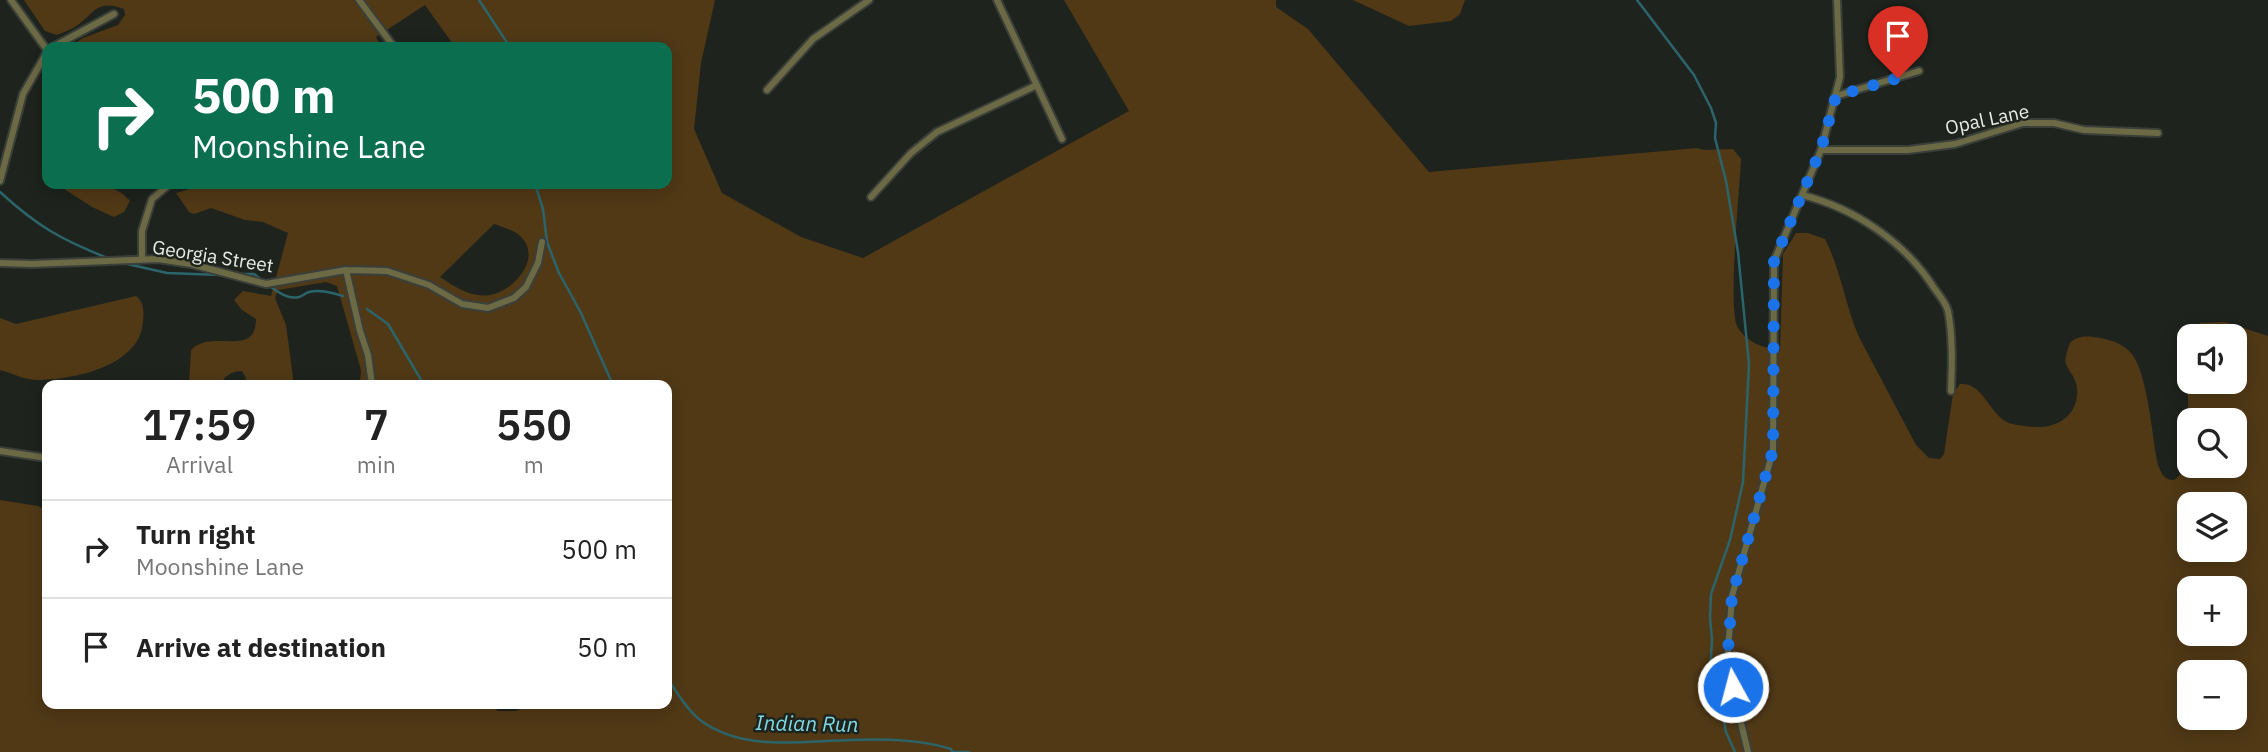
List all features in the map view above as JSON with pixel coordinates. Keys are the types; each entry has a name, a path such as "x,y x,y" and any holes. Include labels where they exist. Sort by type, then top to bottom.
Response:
{"street":[{"path":"11,0 42,44"},
{"path":"359,0 390,42"},
{"path":"767,90 813,39 869,0"},
{"path":"997,0 1062,139"},
{"path":"1748,752 1727,665 1732,596 1773,450 1774,261 1821,149 1836,96 1840,78 1837,0"},
{"path":"62,42 114,13"},
{"path":"0,181 23,94 42,60"},
{"path":"1836,96 1919,71"},
{"path":"871,197 911,153 937,132 1037,85"},
{"name":"Opal Lane","path":"1821,149 1920,148 1955,144 2023,123 2054,123 2084,130 2158,133"},
{"path":"142,260 142,231 152,199 164,189"},
{"path":"1802,195 1844,209 1894,242 1925,273 1947,308 1952,349 1951,391"},
{"name":"Georgia Street","path":"0,263 158,259 191,264 266,284 346,271 387,271 429,285 462,304 488,308 514,298 527,287 538,263 542,242"},
{"path":"346,271 368,355 371,380"},
{"path":"0,451 42,457"}],"shaded area":[{"path":"24,0 715,0 701,63 694,129 722,193 801,237 863,258 1129,111 1064,0 1276,0 1276,7 1308,29 1429,172 1697,148 1733,149 1741,159 1734,274 1735,317 1738,328 1752,341 1780,351 1783,254 1796,233 1808,233 1825,239 1859,337 1916,445 1929,458 1940,459 1944,454 1953,394 1960,384 1975,388 1996,413 2009,423 2041,427 2064,419 2074,407 2077,392 2075,380 2066,364 2067,351 2073,340 2088,337 2119,344 2129,351 2135,360 2145,388 2158,465 2166,478 2247,478 2247,408 2188,408 2188,394 2247,394 2247,329 2268,336 2268,752 0,752 0,500 42,508 42,709 672,709 672,380 360,380 361,370 337,286 326,282 278,290 275,298 286,325 293,380 245,380 242,371 235,372 223,380 189,380 191,350 210,341 241,341 249,338 254,331 256,319 242,310 234,300 243,291 271,296 288,233 263,222 245,220 211,208 194,214 189,212 176,193 190,189 672,189 672,42 451,42 425,5 376,37 378,42 77,42 118,25 125,15 124,9 115,6 98,8 57,35 45,31","holes":["494,224 519,235 526,243 529,253 523,271 509,287 483,295 457,288 440,277"]},
{"path":"1353,0 1465,0 1460,14 1451,21 1409,26"},
{"path":"64,189 115,189 130,201 124,212 114,217"},
{"path":"136,296 141,301 143,311 139,336 131,349 118,359 86,373 52,379 32,380 0,370 0,318 16,324"},
{"path":"2200,323 2231,324 2199,324"}],"waterway":[{"name":"Indian Run","path":"479,0 507,42"},
{"path":"1637,0 1694,75 1711,108 1716,123 1715,138 1726,181 1738,252 1749,364 1743,482 1730,540 1711,594 1710,618 1710,678 1721,705 1726,732 1735,752"},
{"name":"Indian Run","path":"537,189 543,209 547,242 559,273 581,313 611,380"},
{"path":"0,192 51,232 110,259"},
{"path":"123,263 167,273 220,275"},
{"path":"240,274 254,274 263,281"},
{"path":"268,285 290,297 317,291 343,296"},
{"path":"367,309 388,324 421,380"},
{"name":"Indian Run","path":"672,685 695,716 717,730 735,737 792,743 901,740 927,743 951,749 952,752 969,752"}],"route":[{"path":"1733,687 1727,665 1732,596 1773,450 1774,261 1821,149 1836,96 1898,78"}]}
